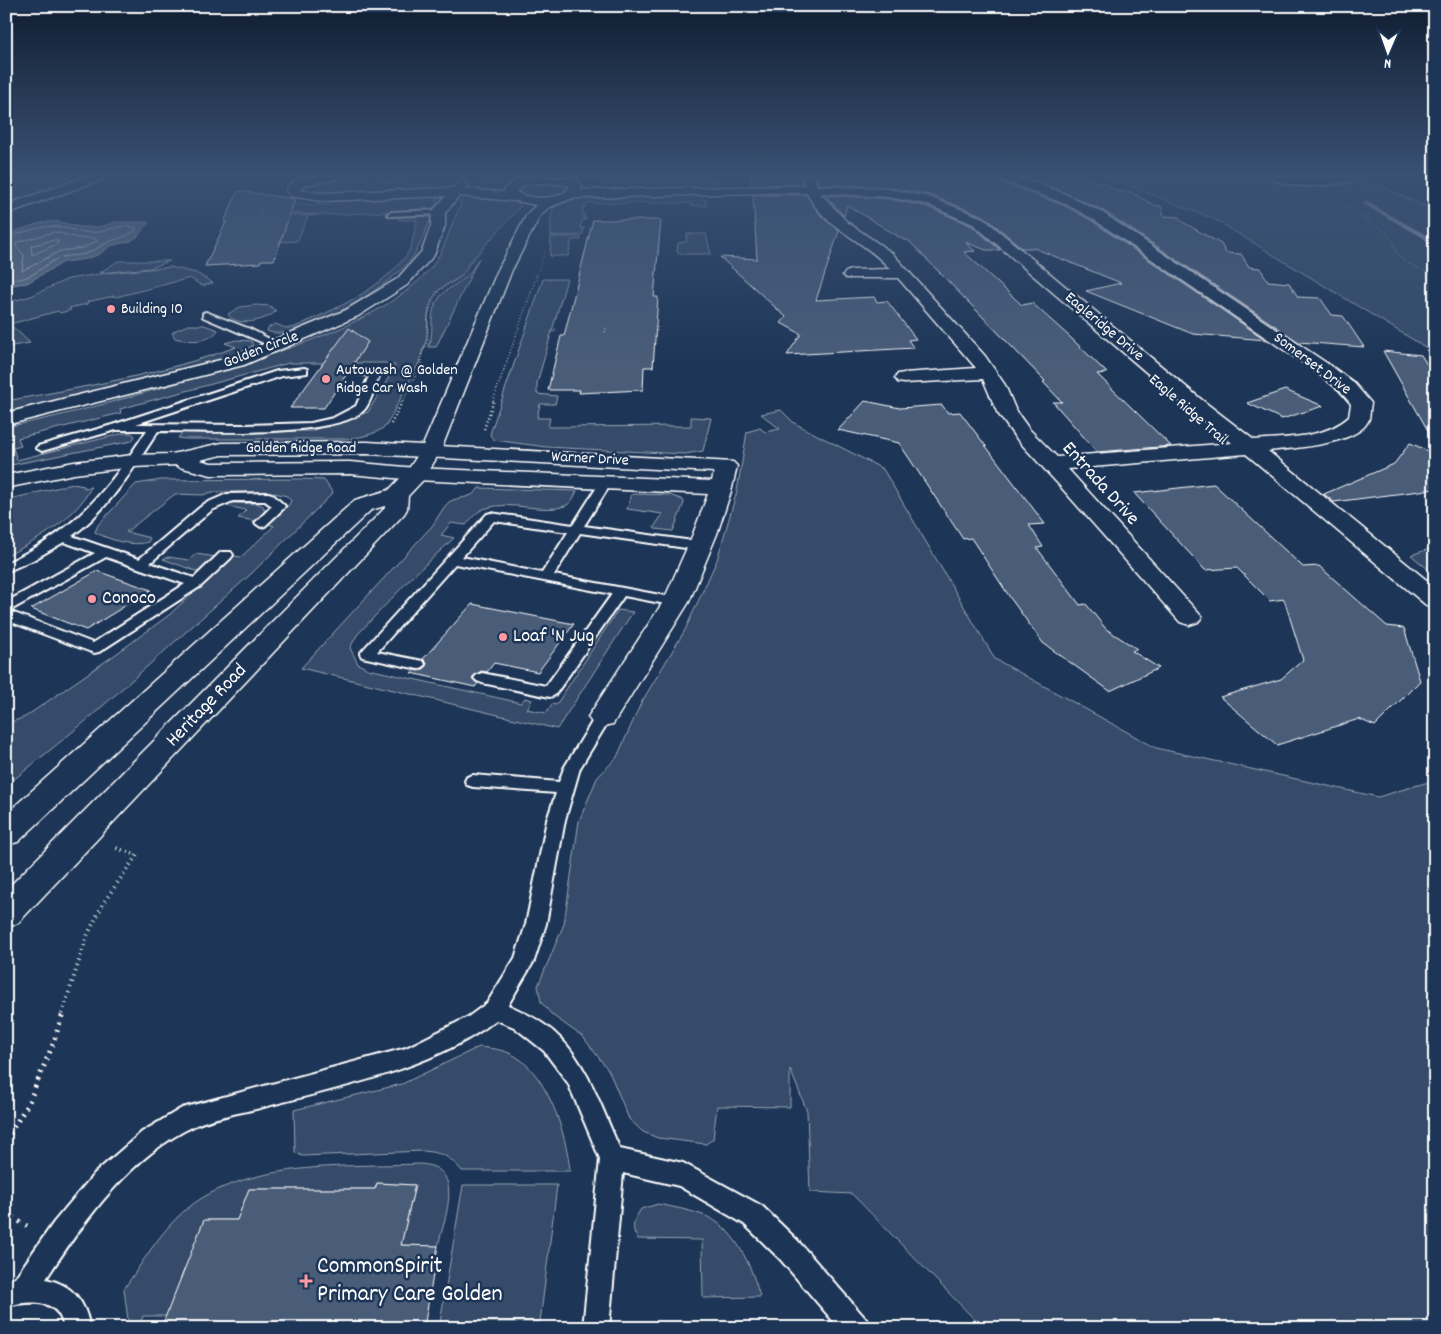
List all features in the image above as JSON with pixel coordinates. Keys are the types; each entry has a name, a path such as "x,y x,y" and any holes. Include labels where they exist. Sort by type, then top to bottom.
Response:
{"street":[{"name":"Golden Circle","path":"6,419 238,361 352,313 377,300 402,282 429,252 434,238"},
{"name":"Heritage Road","path":"6,914 396,508 407,484 431,450 519,238"},
{"name":"Entrada Drive","path":"861,238 887,256 900,273 979,360 996,385 1008,412 1022,433 1052,464 1188,617"},
{"name":"Eagleridge Drive","path":"998,238 1195,404 1435,600"},
{"name":"Somerset Drive","path":"1052,464 1321,439 1346,431 1359,419 1361,402 1346,386 1131,238"},
{"path":"852,276 900,273"},
{"path":"904,378 988,374"},
{"name":"Golden Ridge Road","path":"6,482 74,468 133,461 172,460 222,449 367,448 431,450"},
{"name":"Warner Drive","path":"431,450 724,477"},
{"name":"Golden Ridge Road","path":"172,460 211,469 350,468 407,484"},
{"path":"603,717 676,602 700,546 724,477"},
{"name":"Warner Drive","path":"407,484 606,482 724,477"},
{"name":"Heritage Road","path":"6,833 363,506 407,484"}],"lane":[{"path":"206,315 276,345"},
{"path":"42,448 116,427 280,373 304,371"},
{"path":"116,427 302,426 337,420 360,408 375,374 358,371"},
{"path":"6,568 62,537 89,515 133,461 155,427"},
{"path":"546,577 606,482"},
{"path":"141,564 208,507 231,497 268,497 279,506 261,523"},
{"path":"418,664 367,654 491,517 700,546"},
{"path":"62,537 196,583"},
{"path":"6,608 105,552"},
{"path":"6,615 94,649 196,583 226,555"},
{"path":"454,560 676,602"},
{"path":"482,678 550,692 620,592"},
{"path":"15,1290 103,1181 150,1140 190,1116 362,1071 411,1056 474,1024 494,1009 524,961 536,924 556,820 572,768 603,717"},
{"path":"474,781 566,788"},
{"path":"494,1009 522,1021 552,1044 576,1077 612,1158 596,1328"},
{"path":"612,1158 684,1175 753,1215 789,1250 857,1328"},
{"path":"15,1290 48,1290 66,1301 76,1320 77,1328"}],"path":[{"path":"1390,238 1398,255 1407,262 1435,276"},
{"path":"389,427 422,363 422,352 428,343 428,315 434,300 440,290 466,274 470,264 490,243"},
{"path":"482,435 545,250"},
{"path":"657,327 657,332"},
{"path":"554,332 556,328"},
{"path":"605,332 606,328"},
{"path":"6,1140 29,1102 53,1044 87,936 104,902 137,855 116,848"}],"shaded area":[{"path":"273,238 298,238 297,241 274,242"},
{"path":"423,238 408,263 363,298 320,322 299,330 281,333 267,331 268,328 275,324 288,328 297,326 335,309 374,286 406,256 413,239"},
{"path":"447,238 492,238 468,264 462,275 441,288 433,298 429,310 425,344 419,363 386,426 377,432 366,436 344,439 178,438 182,433 190,431 311,431 368,412 395,367 385,363 289,363 120,409 121,413 18,438 21,446 13,448 17,460 124,433 131,433 135,436 132,441 6,466 6,427 57,416 157,389 263,357 326,334 357,321 410,288 430,269"},
{"path":"551,238 581,238 581,240 572,240 568,256 550,256"},
{"path":"686,238 707,238 711,254 682,254 677,252 678,243 686,242"},
{"path":"1246,238 1435,238 1435,353"},
{"path":"479,258 436,347 428,347 431,337 433,310 438,299 468,275"},
{"path":"118,261 170,261 150,268 99,273"},
{"path":"171,267 196,273 213,283 202,286 190,278 116,297 87,302 88,304 69,308 71,310 60,313 58,311 10,324 30,343 6,347 6,303 31,296 68,279 106,273"},
{"path":"543,279 567,279 537,383 537,394 557,396 555,404 540,404 537,418 550,418 548,427 691,426 691,417 711,418 703,451 685,454 546,447 494,440 490,435 491,431"},
{"path":"270,306 276,311 266,318 251,322 237,321 228,314 240,307"},
{"path":"188,325 204,325 218,330 210,337 204,339 192,341 175,338 172,333"},
{"path":"236,340 251,341 253,345 246,350 215,361 6,413 6,401 122,379 180,365 236,347 225,343"},
{"path":"781,410 794,423 883,469 995,659 1156,748 1378,797 1435,780 1435,1328 983,1328 852,1194 810,1192 807,1111 790,1069 790,1107 717,1106 713,1139 706,1144 658,1138 643,1132 629,1119 609,1071 583,1037 552,1015 541,1002 538,986 564,924 579,821 597,778 617,757 641,703 685,630 717,560 737,491 747,432 760,428 765,432 780,429 761,414"},
{"path":"161,480 324,480 333,493 251,574 87,720 6,786 6,724 25,717 169,615 233,556 241,557 274,526 268,524 291,501 287,496 270,492 212,492 203,495 175,494 126,532 150,538 148,542 135,544 121,542 95,532 98,525 136,484"},
{"path":"73,484 84,486 84,488 91,487 76,509 54,528 30,544 6,556 6,500"},
{"path":"479,488 577,491 571,502 565,506 547,509 506,505 496,506 483,509 466,525 451,523 441,535 454,538 413,576 357,635 350,648 358,664 368,669 521,703 525,698 532,700 527,709 546,713 552,704 556,705 618,610 633,612 557,729 301,668 432,526 447,504 453,500 473,494"},
{"path":"632,494 670,495 683,500 684,503 673,531 655,529 654,527 663,514 627,509"},
{"path":"231,503 259,504 263,506 265,511 256,521 238,518 246,510 226,506"},
{"path":"1435,547 1435,575 1411,555"},
{"path":"196,554 216,557 198,572 163,559 168,557 189,560"},
{"path":"479,1047 509,1053 522,1061 534,1073 544,1087 559,1122 570,1171 462,1171 445,1156 423,1151 302,1156 295,1152 294,1110 402,1084"},
{"path":"419,1164 434,1167 443,1173 448,1183 449,1194 445,1221 438,1246 401,1245 415,1185 377,1183 375,1189 249,1189 237,1220 204,1220 166,1316 143,1316 139,1328 129,1328 124,1289 167,1228 184,1211 208,1194 236,1183 265,1175 296,1170"},
{"path":"463,1185 557,1185 540,1322 440,1322"},
{"path":"658,1204 703,1215 714,1220 724,1228 741,1249 760,1297 703,1298 702,1240 638,1239 634,1228 635,1220 641,1209"}],"water":[{"path":"6,238 135,238 110,246 100,254 86,259 64,262 27,283 11,285 6,282 6,267 14,258 6,258"}],"building":[{"path":"218,238 281,238 274,260 261,260 260,263 205,266"},
{"path":"588,238 659,238 654,297 658,297 653,367 644,367 643,390 579,393 580,390 548,390 561,336 564,336"},
{"path":"756,238 837,238 816,300 874,297 877,302 887,301 916,339 908,340 914,348 787,355 801,334 781,323 786,317 720,257 757,259"},
{"path":"901,238 986,238 1000,250 986,250 965,242 975,251 964,252 1022,305 1032,303 1071,338 1107,373 1097,374 1171,446 1097,452 1053,402 1062,402 1043,382 1045,381 908,240"},
{"path":"1010,238 1117,238 1266,340 1193,334 1086,291 1121,283 1034,248 1022,248"},
{"path":"1145,238 1211,238 1221,244 1226,253 1241,254 1249,267 1260,268 1268,281 1289,283 1298,297 1320,298 1332,315 1343,316 1364,347 1299,342"},
{"name":"Autowash @ Golden Ridge Car Wash","path":"349,328 368,342 324,408 290,408"},
{"path":"1383,351 1421,355 1435,377 1435,443"},
{"path":"1285,390 1323,406 1282,419 1247,403"},
{"path":"865,401 900,408 942,405 948,413 960,412 1045,524 1029,525 1043,547 1037,548 1080,605 1086,604 1106,629 1137,649 1132,651 1159,668 1110,691 1043,643 1011,599 971,538 963,539 899,443 838,430"},
{"path":"1410,443 1435,454 1435,489 1334,502 1324,494 1394,464"},
{"path":"1214,484 1303,567 1319,566 1387,626 1404,628 1420,681 1375,726 1359,719 1277,745 1220,697 1281,679 1303,660 1284,599 1270,601 1237,568 1205,570 1134,493"},
{"name":"Conoco","path":"97,571 151,590 86,630 31,609"},
{"name":"Loaf 'N Jug","path":"472,604 574,624 538,672 494,663 487,672 481,671 473,677 478,683 475,687 411,673 414,670 419,671 425,668 427,663 423,659"},
{"name":"CommonSpirit Primary Care Golden","path":"377,1183 415,1185 401,1245 438,1246 424,1328 161,1328 204,1220 237,1220 249,1189 375,1189"}],"waterway":[{"path":"1427,238 1435,254"}],"place":[{"name":"Building 10","path":"111,309"},
{"name":"Autowash @ Golden Ridge Car Wash","path":"326,379"},
{"name":"Conoco","path":"92,599"},
{"name":"Loaf 'N Jug","path":"503,637"},
{"name":"CommonSpirit Primary Care Golden","path":"306,1281"}]}
